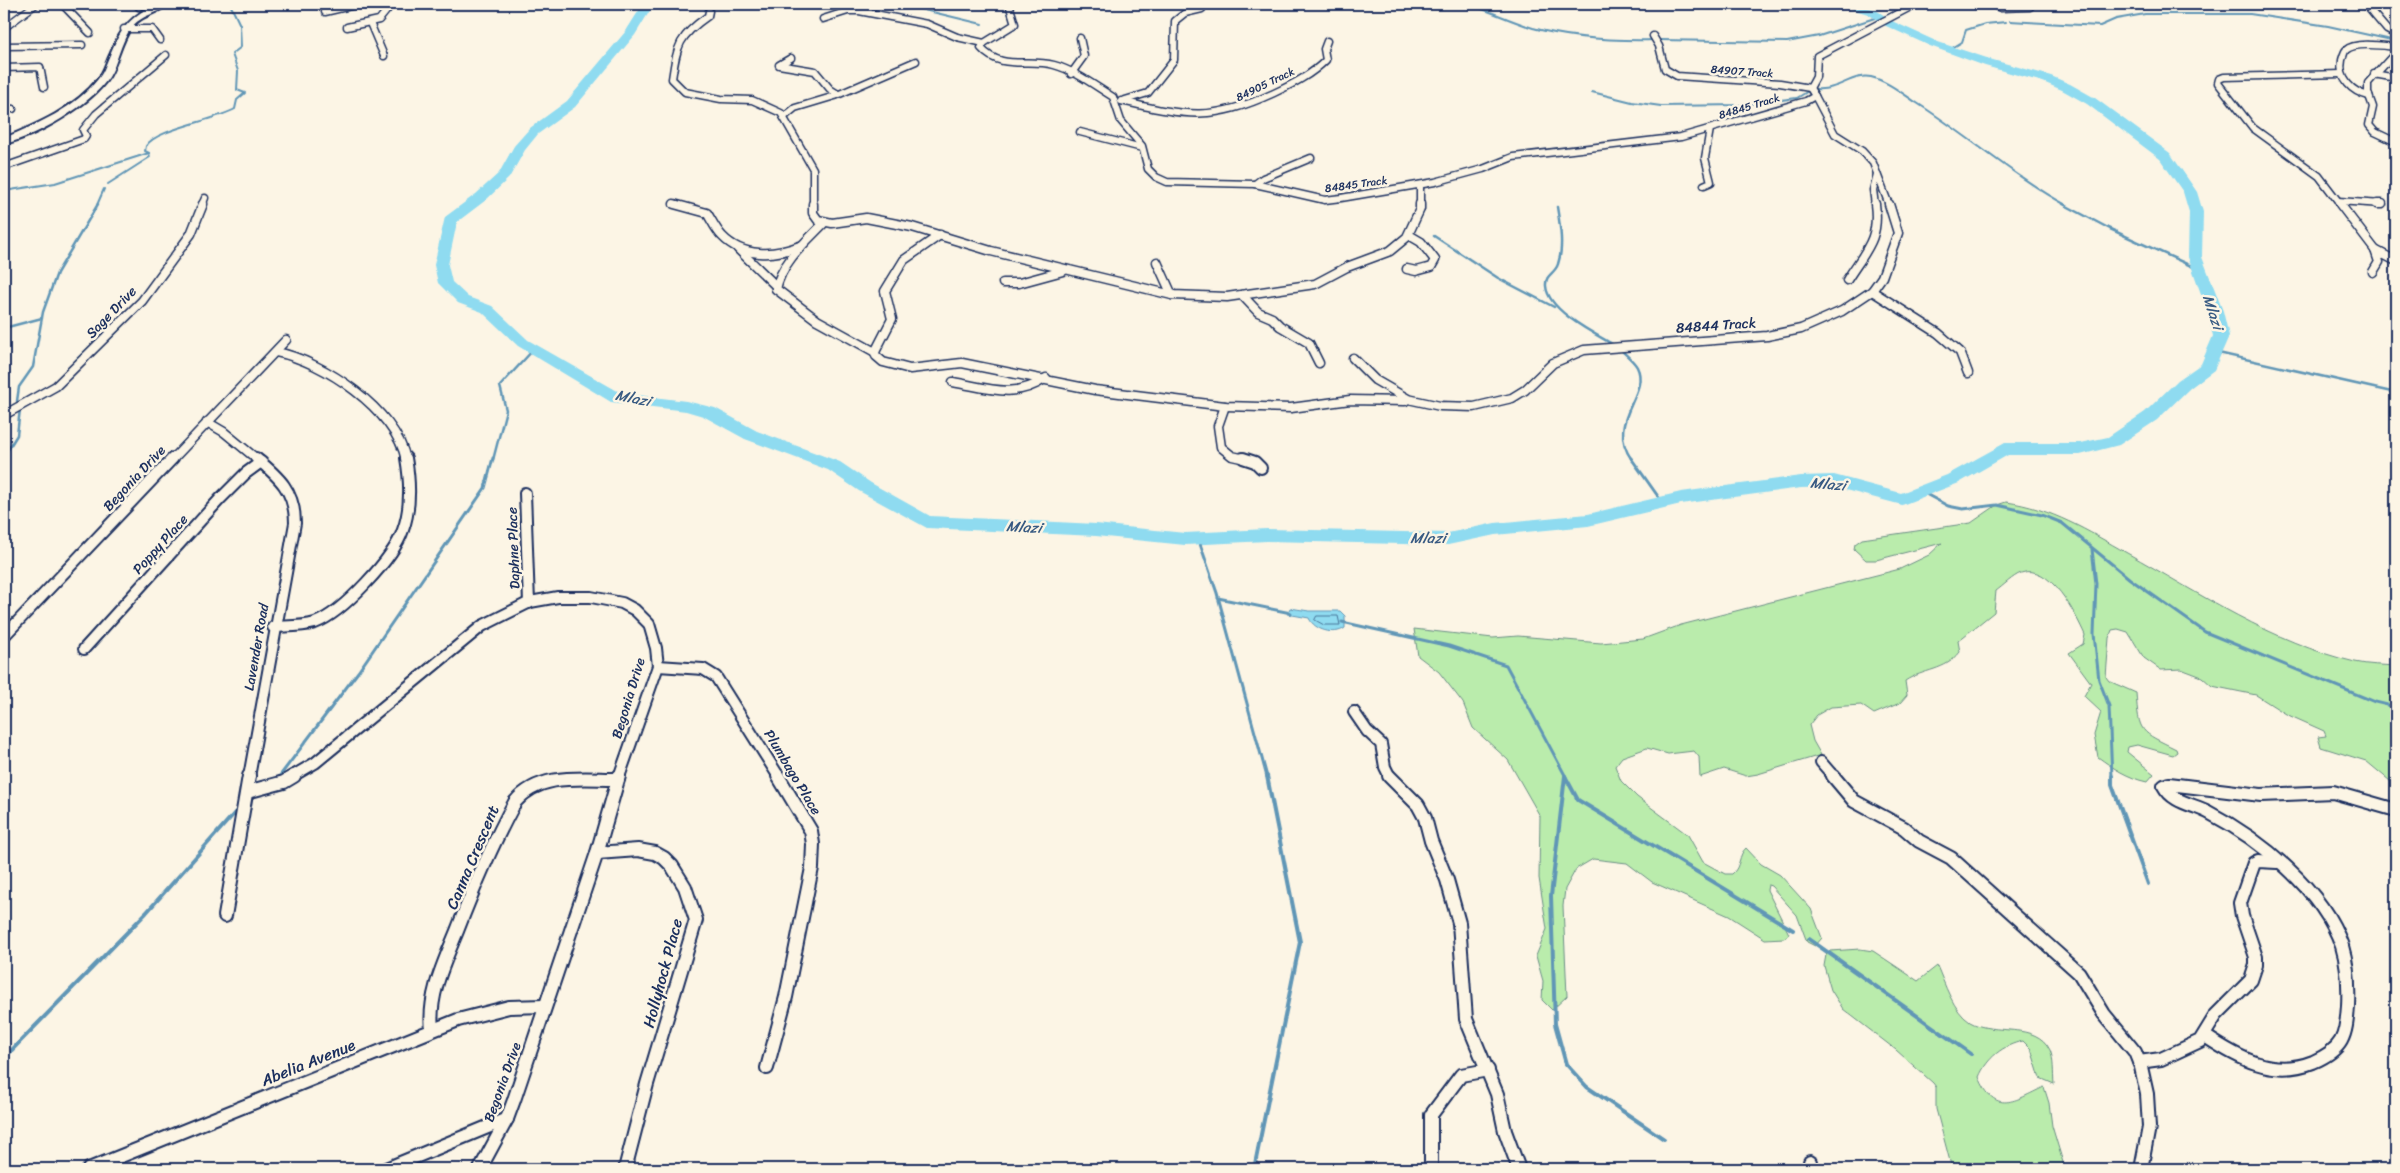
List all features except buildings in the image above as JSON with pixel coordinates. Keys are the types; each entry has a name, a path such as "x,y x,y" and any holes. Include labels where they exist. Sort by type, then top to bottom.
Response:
{"street":[{"path":"4,28 36,4"},
{"path":"62,4 90,33"},
{"path":"4,140 49,120 93,90 106,74 124,29 138,17 165,4"},
{"path":"325,12 359,4"},
{"path":"347,27 370,23 382,18 392,4"},
{"path":"1010,4 1014,24 984,42 981,48 984,52 997,61 1052,64 1119,101 1139,98 1148,93 1167,70 1175,56 1175,21 1185,13 1202,9 1203,4"},
{"path":"1815,96 1810,88 1816,77 1817,56 1916,4"},
{"path":"1990,4 1995,4"},
{"path":"1990,4 2001,8 2030,6"},
{"path":"2365,4 2387,30 2396,35"},
{"path":"709,11 708,16 685,32 678,44 672,77 674,82 685,92 721,99 759,102 777,110 784,117 792,135 813,169 813,213 818,220 825,222 841,223 866,218 940,234 991,252 1172,295 1242,296 1310,286 1347,267 1390,250 1408,235 1420,209 1420,185"},
{"path":"823,19 838,13 859,11 927,24 957,37 984,42"},
{"path":"4,21 13,21"},
{"path":"370,23 384,56"},
{"path":"124,29 152,29 160,40"},
{"name":"84907 Track","path":"1653,36 1659,46 1663,64 1672,74 1810,88"},
{"path":"1071,74 1084,56 1080,38"},
{"name":"84905 Track","path":"1119,101 1177,112 1218,114 1260,100 1292,85 1319,68 1326,60 1324,49 1327,41"},
{"path":"4,46 82,45"},
{"path":"2369,96 2356,93 2342,74 2341,63 2347,49 2364,46 2396,46"},
{"path":"2396,52 2374,74 2368,83 2369,96 2373,107 2369,125 2376,132 2396,142"},
{"path":"4,167 84,139 86,136 83,130 96,114 166,55"},
{"path":"791,58 779,65 816,71 830,89 838,94"},
{"path":"784,117 795,108 838,94 916,61"},
{"path":"4,68 40,67 44,87"},
{"path":"2342,74 2230,77 2218,80 2253,128 2316,172 2375,250 2379,262 2373,272"},
{"path":"2374,74 2396,78"},
{"name":"84845 Track","path":"1119,101 1114,107 1117,116 1142,148 1148,171 1158,179 1177,182 1255,184 1325,200 1420,185 1461,176 1513,157 1670,138 1710,129 1773,109 1806,102 1815,96"},
{"name":"84844 Track","path":"1352,358 1388,390 1423,404 1474,407 1512,398 1525,390 1554,363 1584,350 1767,336 1800,329 1842,311 1872,290 1882,277 1898,233 1896,220 1869,156 1835,134 1821,104 1815,96"},
{"path":"4,108 13,109"},
{"path":"1704,185 1711,182 1705,164 1710,129"},
{"path":"1080,132 1142,148"},
{"path":"1255,184 1263,178 1311,158"},
{"path":"1847,280 1875,236 1877,220 1873,190 1877,174"},
{"name":"Sage Drive","path":"4,415 56,386 142,300 191,234 205,198"},
{"path":"2338,201 2382,204"},
{"path":"674,204 706,213 720,234 737,248 780,292 817,320 875,352 876,356 883,362 922,369 962,362 1046,378 1095,390 1225,406 1291,408 1350,400 1390,400 1423,404"},
{"path":"776,286 788,262 825,222"},
{"path":"875,352 892,319 884,296 887,286 909,255 940,234"},
{"path":"1406,269 1416,271 1431,267 1435,260 1422,242 1408,235"},
{"path":"737,248 782,254 801,246"},
{"path":"2375,250 2396,261"},
{"path":"1157,262 1172,295"},
{"path":"1003,283 1026,284 1050,273 1068,270"},
{"path":"1872,290 1938,333 1960,352 1968,372"},
{"path":"1242,296 1258,312 1272,318 1280,326 1309,344 1313,348 1319,363"},
{"name":"Begonia Drive","path":"4,636 286,340"},
{"path":"273,627 310,624 322,620 344,604 400,539 406,522 408,489 408,466 403,446 392,426 376,408 316,363 296,355 276,352"},
{"path":"953,382 1014,393 1033,388 1046,378"},
{"path":"1225,406 1218,426 1222,446 1230,454 1254,461 1261,468"},
{"name":"Lavender Road","path":"207,422 281,479 295,509 295,523 273,627 225,916"},
{"name":"Poppy Place","path":"84,649 220,499 246,473 261,462"},
{"name":"Daphne Place","path":"525,493 529,602"},
{"name":"Begonia Drive","path":"247,792 284,782 315,763 482,626 529,602 555,597 608,598 626,605 645,618 654,634 658,666 618,779 597,853 506,1119 480,1169"},
{"name":"Plumbago Place","path":"658,666 703,669 716,677 772,763 811,831 813,844 812,868 786,997 767,1068"},
{"path":"1354,712 1362,724 1381,744 1385,767 1392,780 1423,812 1430,841 1447,880 1459,924 1466,1019 1497,1094 1505,1131 1519,1169"},
{"path":"1821,762 1854,801 1904,828 1918,841 1951,858 1978,880 2079,973 2104,1014 2135,1052 2139,1062 2148,1094 2149,1127 2141,1169"},
{"name":"Canna Crescent","path":"432,1030 431,1006 442,970 493,845 519,795 537,784 551,781 618,779"},
{"path":"2204,1036 2242,1060 2277,1069 2308,1064 2332,1052 2342,1042 2349,992 2348,964 2343,946 2314,896 2277,862 2233,827 2178,798 2168,792 2164,786 2169,784 2261,795 2333,792 2396,810"},
{"name":"Hollyhock Place","path":"597,853 644,850 660,854 679,877 692,902 696,920 647,1084 625,1169"},
{"path":"2139,1062 2161,1059 2200,1041 2215,1016 2244,989 2254,975 2256,964 2253,943 2240,912 2240,903 2254,863 2258,861 2277,862"},
{"name":"Abelia Avenue","path":"89,1169 432,1030 487,1012 509,1007 544,1006"},
{"path":"1431,1169 1431,1115 1461,1075 1488,1070"},
{"path":"386,1169 506,1119"}],"green space":[{"path":"2006,502 2038,509 2069,522 2237,615 2295,643 2355,662 2396,666 2396,786 2366,761 2321,747 2318,737 2326,736 2324,731 2286,714 2256,695 2212,686 2202,677 2181,669 2161,670 2144,658 2128,632 2118,629 2112,630 2109,638 2106,677 2109,681 2136,693 2138,717 2144,730 2176,749 2177,752 2173,755 2137,745 2128,747 2127,752 2154,774 2147,782 2121,772 2098,757 2094,735 2101,712 2084,696 2091,683 2069,653 2083,644 2085,635 2081,626 2060,592 2052,583 2042,575 2032,572 2021,573 1996,591 1994,612 1958,641 1960,652 1954,658 1948,663 1905,681 1907,695 1900,703 1874,714 1861,705 1831,707 1817,715 1809,725 1813,741 1821,755 1758,774 1746,776 1724,769 1700,777 1699,757 1694,751 1668,754 1647,748 1622,757 1615,766 1621,781 1637,797 1688,835 1703,862 1725,874 1732,874 1737,868 1743,851 1746,848 1761,864 1780,875 1811,909 1822,938 1815,946 1807,942 1797,915 1771,886 1768,885 1767,890 1789,934 1784,938 1765,939 1729,916 1652,882 1627,863 1593,859 1576,869 1565,889 1563,906 1567,996 1552,1010 1542,1000 1543,981 1536,956 1547,929 1539,878 1540,816 1508,760 1473,728 1463,703 1439,672 1418,656 1414,629 1493,638 1518,636 1601,643 1643,639 1681,625 1900,569 1929,555 1942,543 1876,560 1866,560 1854,549 1855,544 1862,539 1971,523 1997,505"},
{"path":"1860,949 1873,951 1918,981 1937,966 1954,1004 1970,1022 1991,1028 2025,1032 2035,1035 2044,1041 2050,1050 2053,1062 2054,1084 2040,1078 2031,1049 2023,1041 1996,1053 1986,1064 1979,1077 1985,1089 1992,1097 1999,1101 2014,1100 2044,1087 2049,1103 2052,1126 2065,1169 1952,1169 1936,1109 1936,1087 1896,1050 1843,1009 1831,990 1824,966 1826,955 1830,951"}],"water":[{"path":"1290,608 1309,611 1340,611 1345,616 1345,628 1335,632 1320,629 1309,618 1287,614"}],"waterway":[{"path":"149,153 145,151 146,146 152,140 173,130 235,109 237,100 245,93 237,90 238,71 232,54 241,47 240,25 230,4"},
{"name":"Mlazi","path":"648,4 631,33 571,104 534,131 519,149 504,175 481,197 450,220 441,265 445,283 463,300 487,309 523,343 617,398 686,406 709,412 751,435 834,466 865,487 927,522 1096,530 1185,539 1267,535 1384,536 1448,539 1495,529 1588,520 1681,498 1801,482 1834,481 1902,499 1953,479 2005,449 2080,449 2113,441 2151,416 2184,384 2208,367 2221,336 2215,311 2195,257 2196,212 2190,192 2165,156 2091,101 2066,87 2047,79 1989,63 1934,44 1890,24 1872,12 1845,4"},
{"path":"899,4 982,24"},
{"path":"1468,4 1533,28 1563,35 1609,40 1655,40"},
{"path":"1642,4 1686,8 1707,4"},
{"path":"2010,21 2100,26 2116,19 2145,14 2250,14 2328,26 2396,41"},
{"path":"1658,40 1787,42 1819,36 1878,17"},
{"path":"1949,50 1962,42 1966,30 1985,24 2006,22"},
{"path":"1816,89 1824,89 1864,76 1883,81 1936,115 2028,182 2066,205"},
{"path":"1592,92 1632,102 1661,106 1741,105 1797,98 1810,90"},
{"path":"4,191 55,183 149,153"},
{"path":"108,184 150,157 149,153"},
{"path":"97,205 104,189"},
{"path":"42,318 57,273 98,204"},
{"path":"2063,204 2110,229 2200,270"},
{"path":"1557,207 1561,250 1557,267 1546,282 1549,295 1563,313 1614,345"},
{"path":"1434,236 1498,278 1554,307"},
{"path":"4,328 42,318"},
{"path":"17,401 19,387 33,367 42,318"},
{"path":"493,460 506,410 500,386 534,349"},
{"path":"1621,350 1636,365 1640,377 1625,421 1623,433 1625,446 1631,458"},
{"path":"2214,352 2396,393"},
{"path":"4,456 17,435 20,409"},
{"path":"279,777 358,672 485,488 493,458"},
{"path":"1631,458 1662,502"},
{"path":"1922,492 1948,506 1963,509 1997,505 2042,515 2062,523 2130,579 2205,632 2375,702 2396,707"},
{"path":"1198,538 1218,598"},
{"path":"2092,549 2096,584 2094,634 2099,680 2109,706 2112,777"},
{"path":"1218,598 1291,613"},
{"path":"1218,598 1267,777"},
{"path":"1342,622 1449,646 1506,665 1566,777"},
{"path":"1254,1169 1300,942 1267,776"},
{"path":"1664,1139 1587,1087 1566,1064 1555,1024 1551,896 1565,776 1578,800 1793,930"},
{"path":"2112,777 2112,785 2148,884"},
{"path":"4,1058 146,913 240,807"},
{"path":"1809,939 1971,1054"}]}
